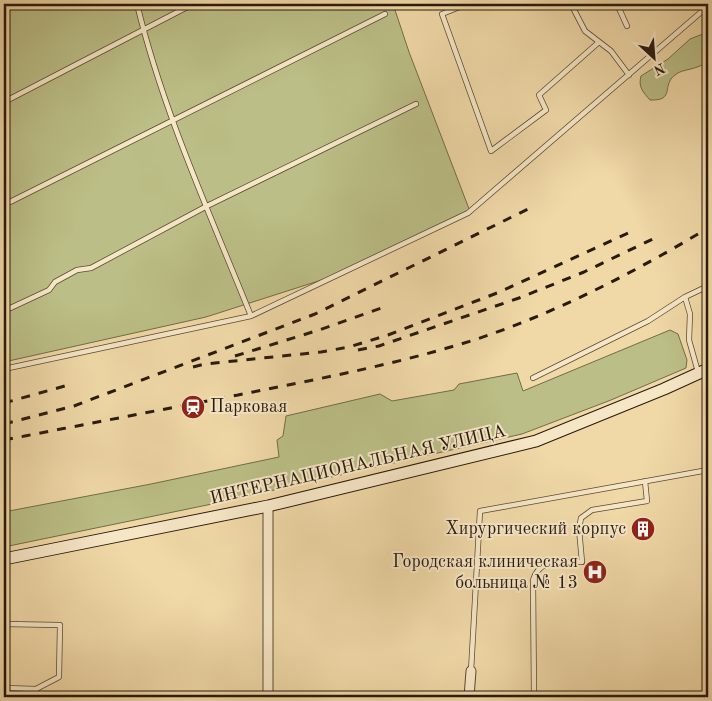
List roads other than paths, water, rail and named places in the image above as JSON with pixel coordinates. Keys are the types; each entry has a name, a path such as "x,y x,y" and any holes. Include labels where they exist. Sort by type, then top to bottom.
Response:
{"main road":[{"name":"ИНТЕРНАЦИОНАЛЬНАЯ УЛИЦА","path":"4,559 268,506 536,441 704,371"}],"street":[{"path":"268,506 268,697"},
{"path":"469,697 471,672"}],"lane":[{"path":"137,4 143,29 173,121 251,316"},
{"path":"4,102 193,4"},
{"path":"467,4 442,14 491,151 546,110 539,95 599,42"},
{"path":"571,4 585,31 611,51 629,75"},
{"path":"617,4 627,26"},
{"path":"4,369 251,316 468,213 707,7 706,4"},
{"path":"4,205 385,14"},
{"path":"4,311 49,290 55,282 77,270 91,268 207,206 416,104"},
{"path":"533,378 648,321 684,297 706,287 708,284"},
{"path":"684,297 690,314 689,340 704,371"},
{"path":"471,672 480,511 708,470"},
{"path":"534,697 533,580 536,572 542,566 550,563 582,562 580,518 592,510 647,501 645,481"},
{"path":"4,624 60,625 59,677 36,689 4,688"},
{"path":"36,689 36,697"}],"railway":[{"path":"4,424 74,406 315,314 528,209"},
{"path":"4,440 328,377 448,348 507,328 566,304 596,290 708,228"},
{"path":"193,367 205,364 321,352 349,347 388,335 497,293 635,230"},
{"path":"358,350 379,346 519,298 584,272 659,236"},
{"path":"235,356 319,330 387,306"},
{"path":"4,403 72,384"}],"place":[{"name":"Парковая","path":"193,407"},
{"name":"Хирургический корпус","path":"643,529"},
{"name":"Городская клиническая больница № 13","path":"595,572"}]}
